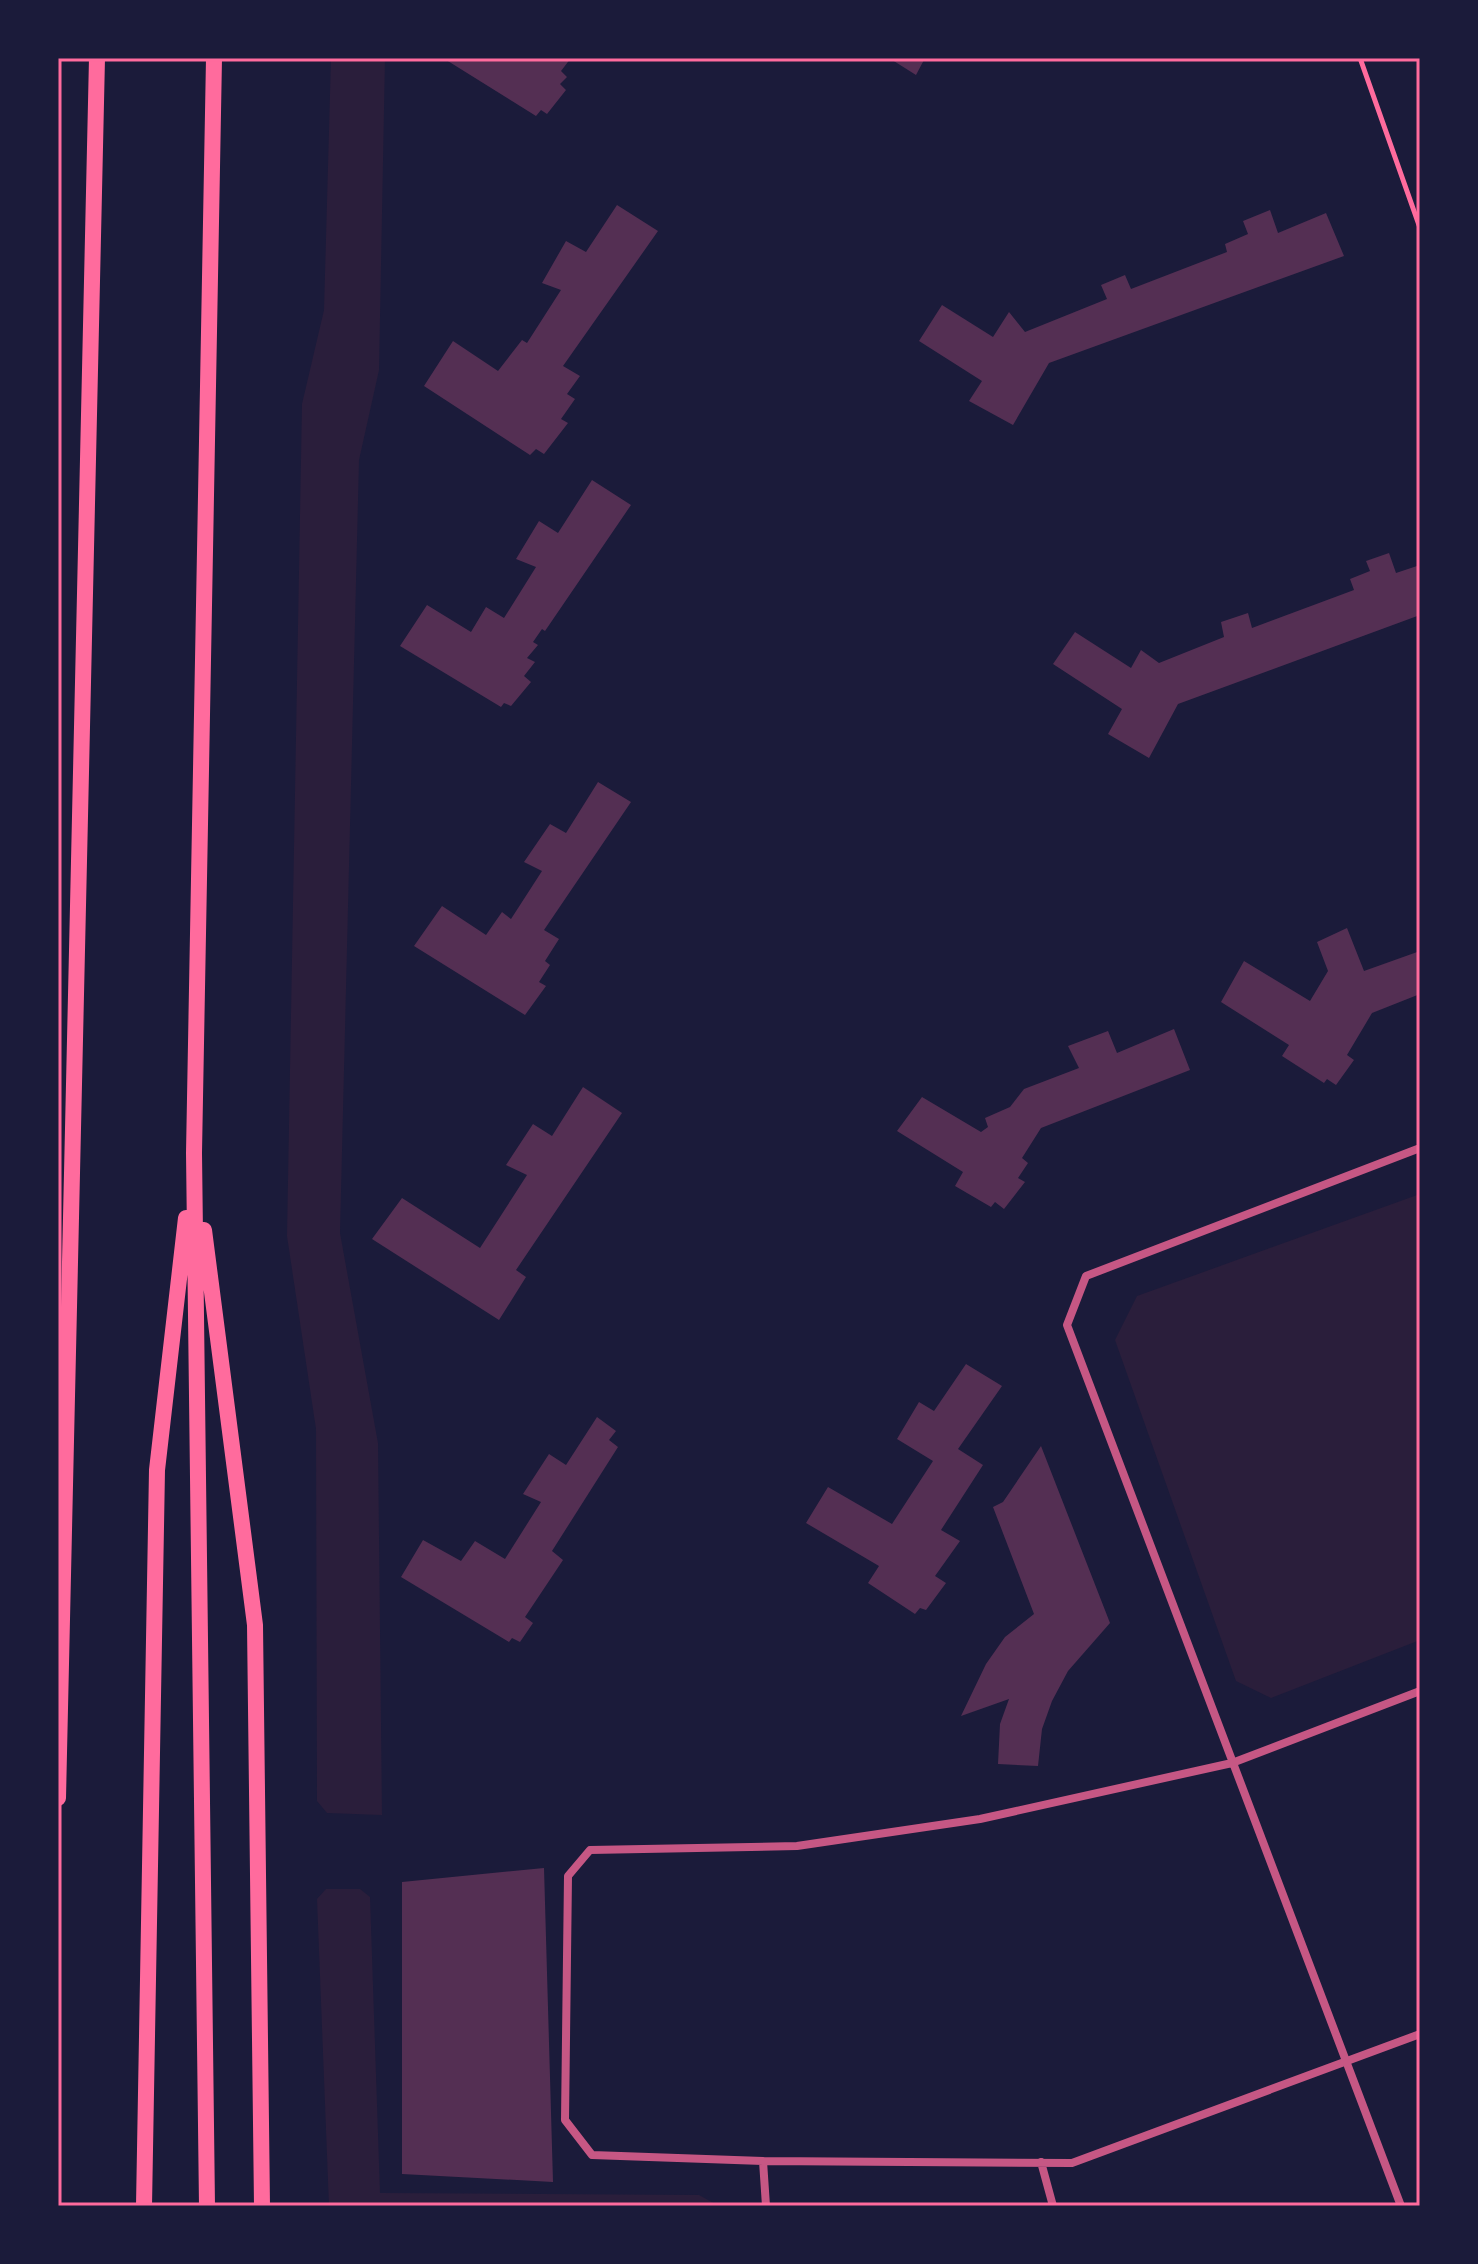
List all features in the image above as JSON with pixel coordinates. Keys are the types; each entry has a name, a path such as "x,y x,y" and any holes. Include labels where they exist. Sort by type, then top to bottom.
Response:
{"main road":[{"path":"58,1798 97,58"},
{"path":"207,2206 194,1153 214,58"},
{"path":"144,2206 157,1470 194,1153"},
{"path":"194,1153 255,1625 262,2206"}],"street":[{"path":"1401,2206 1067,1325 1086,1276 1420,1148"},
{"path":"1420,1691 1232,1763 980,1819 797,1846 590,1850 568,1876 565,2120 592,2155 763,2161 1072,2163 1420,2034"},
{"path":"763,2161 766,2206"},
{"path":"1041,2162 1053,2206"}],"path":[{"path":"1360,58 1420,228"}],"shaded area":[{"path":"331,58 385,58 379,370 359,460 340,1233 378,1443 382,1815 327,1813 317,1801 316,1429 287,1236 302,404 324,310"},
{"path":"1420,1194 1420,1640 1271,1698 1236,1681 1115,1340 1137,1296"},
{"path":"326,1889 360,1889 370,1897 380,2193 699,2195 719,2206 329,2206 317,1899"}],"building":[{"path":"443,58 571,58 561,71 567,77 560,84 566,90 547,114 541,110 536,116"},
{"path":"889,58 925,58 916,75"},
{"path":"617,205 658,231 563,366 580,376 567,394 575,399 561,419 568,423 544,454 536,449 530,455 424,386 453,341 498,371 522,340 527,343 561,290 542,283 566,241 586,252"},
{"path":"1270,210 1278,233 1326,213 1344,256 1049,363 1013,425 969,401 982,381 919,341 942,305 993,337 1009,312 1025,332 1107,299 1101,285 1125,275 1131,289 1227,252 1225,244 1248,234 1243,221"},
{"path":"592,480 631,505 545,631 542,629 533,642 538,645 527,658 535,662 524,676 531,682 511,706 504,703 501,707 400,646 427,605 471,632 486,607 504,618 536,567 516,559 539,521 558,533"},
{"path":"1389,553 1396,573 1420,565 1420,615 1178,704 1149,758 1108,734 1122,709 1053,664 1075,632 1131,668 1141,650 1159,663 1224,637 1221,622 1248,613 1252,628 1354,590 1350,579 1370,571 1366,561"},
{"path":"598,782 631,802 544,930 559,939 545,961 550,965 539,982 546,986 525,1015 414,946 442,906 486,935 502,912 511,919 542,871 524,862 550,824 566,833"},
{"path":"1347,928 1364,971 1420,951 1420,994 1372,1013 1347,1055 1354,1060 1336,1085 1327,1079 1324,1083 1282,1056 1289,1045 1221,1002 1244,961 1310,1001 1328,971 1317,942"},
{"path":"1174,1029 1190,1070 1041,1128 1022,1158 1028,1163 1018,1178 1025,1182 1004,1209 995,1202 991,1207 955,1186 963,1172 897,1131 922,1097 981,1132 988,1127 985,1118 1010,1107 1024,1089 1079,1068 1068,1046 1108,1031 1117,1053"},
{"path":"583,1087 622,1113 516,1270 526,1277 499,1320 372,1239 402,1198 480,1248 527,1175 506,1165 533,1124 552,1136"},
{"path":"966,1364 1002,1386 958,1449 983,1465 941,1530 960,1541 935,1576 946,1583 926,1610 920,1608 915,1614 868,1583 879,1566 806,1523 828,1487 892,1524 933,1461 897,1439 919,1402 934,1411"},
{"path":"597,1417 616,1431 609,1440 618,1447 552,1551 563,1560 525,1617 533,1623 520,1642 512,1638 509,1642 401,1577 423,1540 461,1561 475,1541 505,1559 541,1502 523,1494 549,1454 566,1465"},
{"path":"1041,1446 1110,1623 1068,1671 1052,1701 1042,1729 1038,1766 998,1764 1000,1724 1009,1699 961,1716 986,1664 1005,1637 1034,1614 993,1507 1003,1502"},
{"path":"544,1868 553,2182 402,2174 402,1882"}]}
